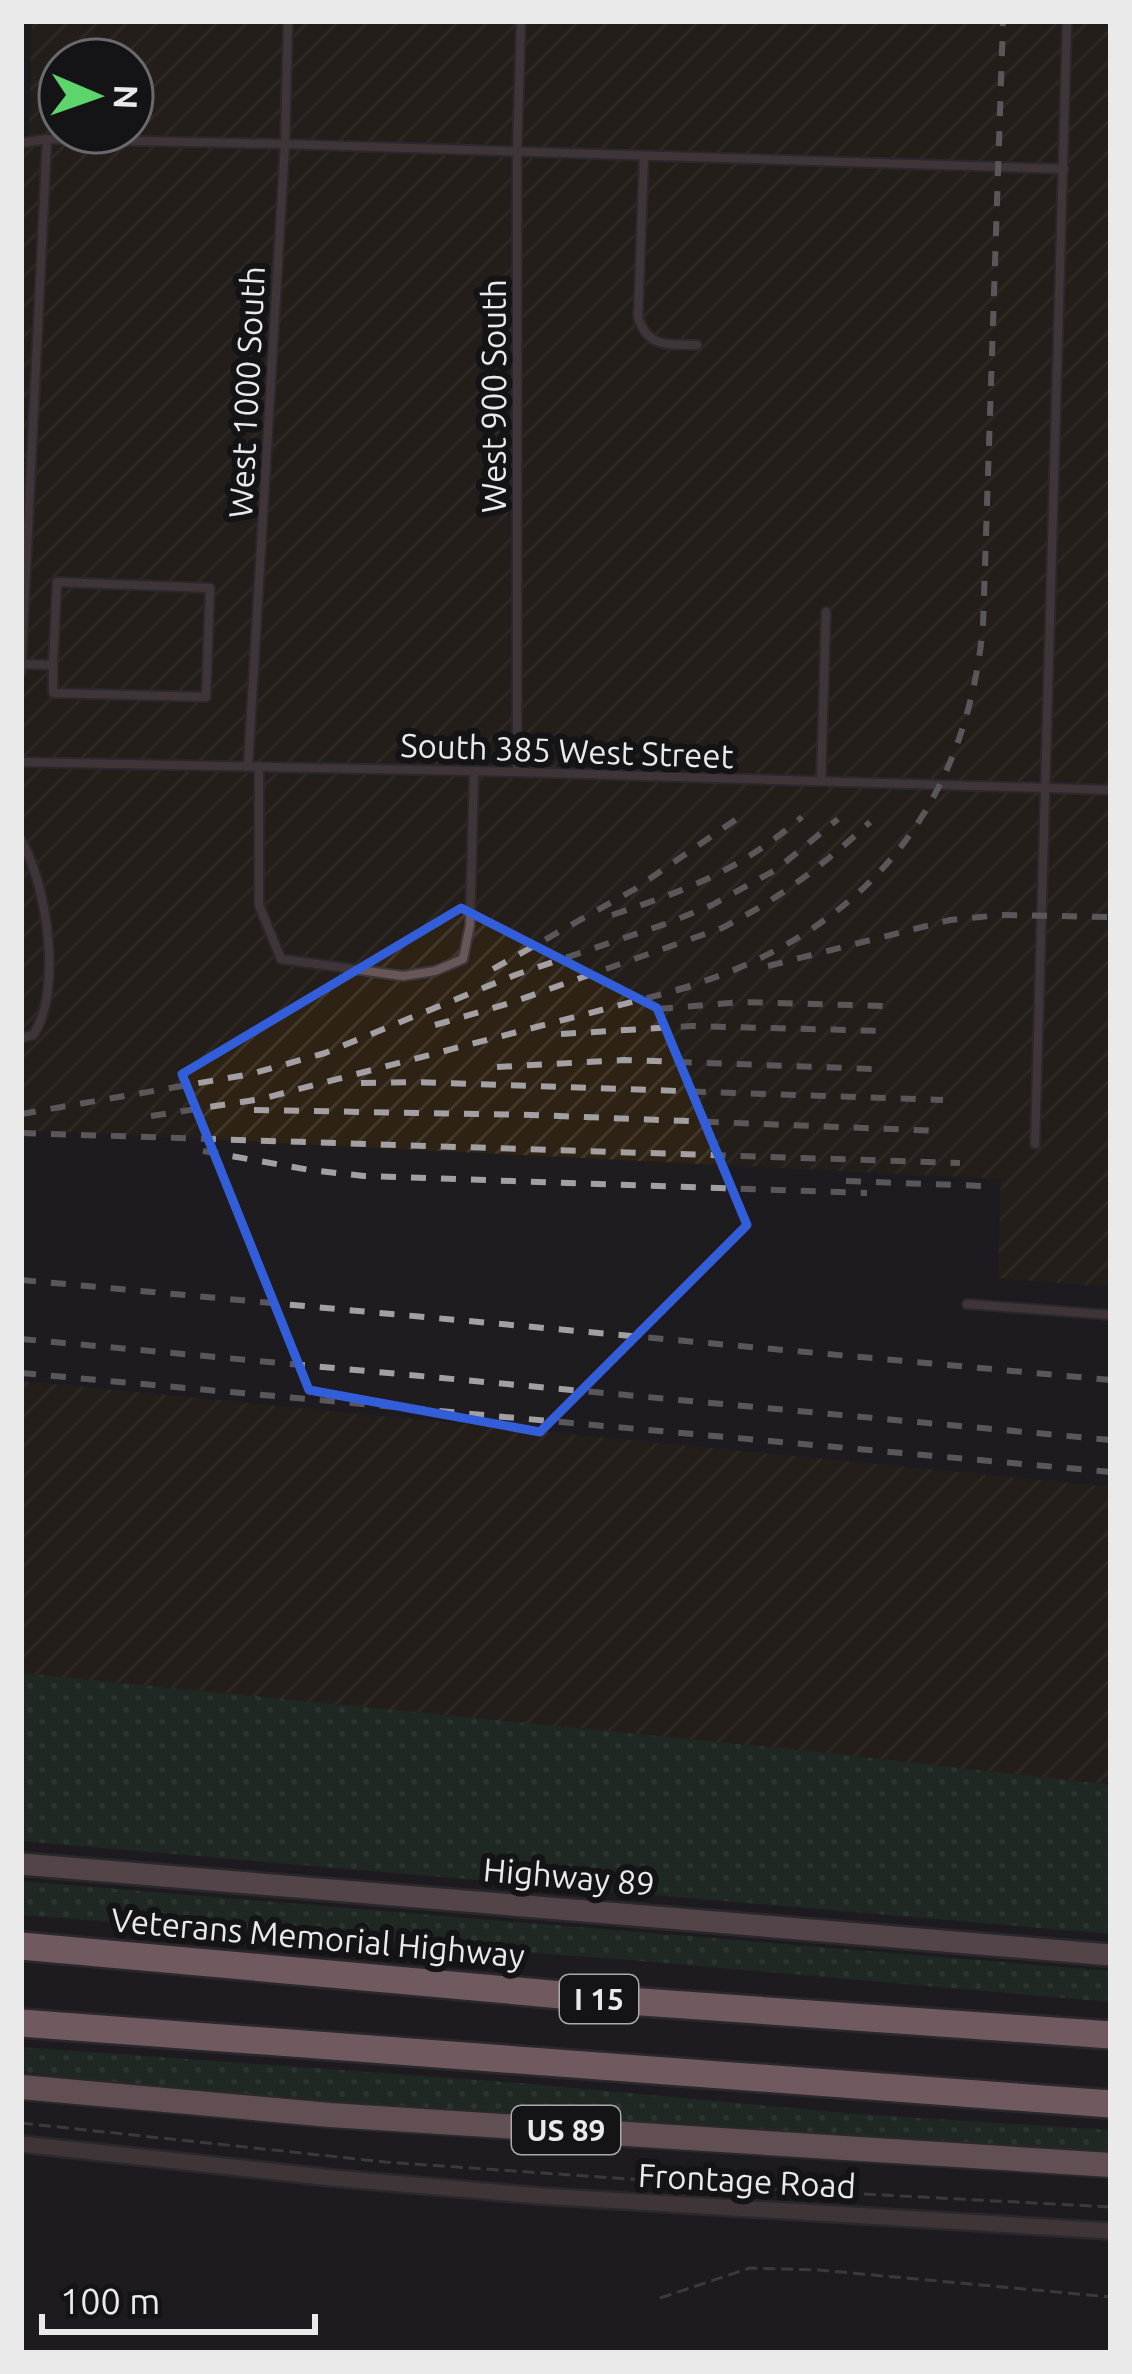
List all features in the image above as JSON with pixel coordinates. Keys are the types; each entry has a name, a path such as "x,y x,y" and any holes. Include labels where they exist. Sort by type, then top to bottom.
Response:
{"highway":[{"name":"Veterans Memorial Highway","path":"21,1946 628,2001 1111,2035"},
{"name":"I 15","path":"21,2023 1111,2104"}],"main road":[{"name":"Highway 89","path":"21,1864 1111,1955"},
{"name":"US 89","path":"21,2087 330,2115 1111,2165"}],"street":[{"name":"Frontage Road","path":"21,2144 518,2194 1111,2231"}],"lane":[{"name":"West 1000 South","path":"288,21 253,766 259,905 281,959 403,976 435,971 463,959 470,925 474,771"},
{"name":"West 900 South","path":"517,772 521,21"},
{"path":"1035,1144 1067,21"},
{"path":"156,142 1064,169"},
{"path":"46,156 21,668 53,665"},
{"path":"644,156 638,317 647,336 656,341 698,345"},
{"path":"57,582 209,588 206,697 52,693 53,665 57,582"},
{"path":"821,782 826,612"},
{"name":"South 385 West Street","path":"21,762 1111,790"},
{"path":"21,840 43,893 48,939 42,1023 33,1035 21,1038"},
{"path":"967,1304 1111,1316"}],"path":[{"path":"21,2123 385,2162 1111,2207"},
{"path":"660,2298 750,2268 1111,2297"}],"highlighted area":[{"path":"461,908 657,1008 747,1225 540,1432 309,1390 182,1074"}],"shaded area":[{"path":"32,21 1111,21 1111,1287 998,1278 1001,1179 21,1130 21,138 29,137"},
{"path":"21,1381 1111,1487 1111,1785 21,1673"}],"green space":[{"path":"21,1673 1111,1785 1111,1934 21,1841"},
{"path":"21,1881 1111,1971 1111,2002 21,1915"},
{"path":"21,2047 1111,2130 1111,2155 423,2117 21,2072"}],"railway":[{"path":"676,990 740,967 798,938 848,902 891,859 926,811 953,755 972,694 983,626 1003,21"},
{"path":"612,915 712,876 802,817"},
{"path":"493,969 635,889 738,818"},
{"path":"21,1114 251,1074 325,1053 515,975 712,905 777,869 838,819"},
{"path":"435,1025 722,928 799,881 870,822"},
{"path":"768,966 950,920 1001,915 1111,917"},
{"path":"151,1116 261,1099 693,986"},
{"path":"658,1009 741,1002 885,1006"},
{"path":"561,1034 692,1026 884,1031"},
{"path":"497,1067 624,1060 874,1069"},
{"path":"361,1083 943,1100"},
{"path":"254,1110 942,1131"},
{"path":"21,1133 960,1163"},
{"path":"203,1151 364,1176 867,1193"},
{"path":"846,1181 984,1186"},
{"path":"21,1280 1111,1380"},
{"path":"21,1339 1111,1440"},
{"path":"21,1373 1111,1472"}]}
